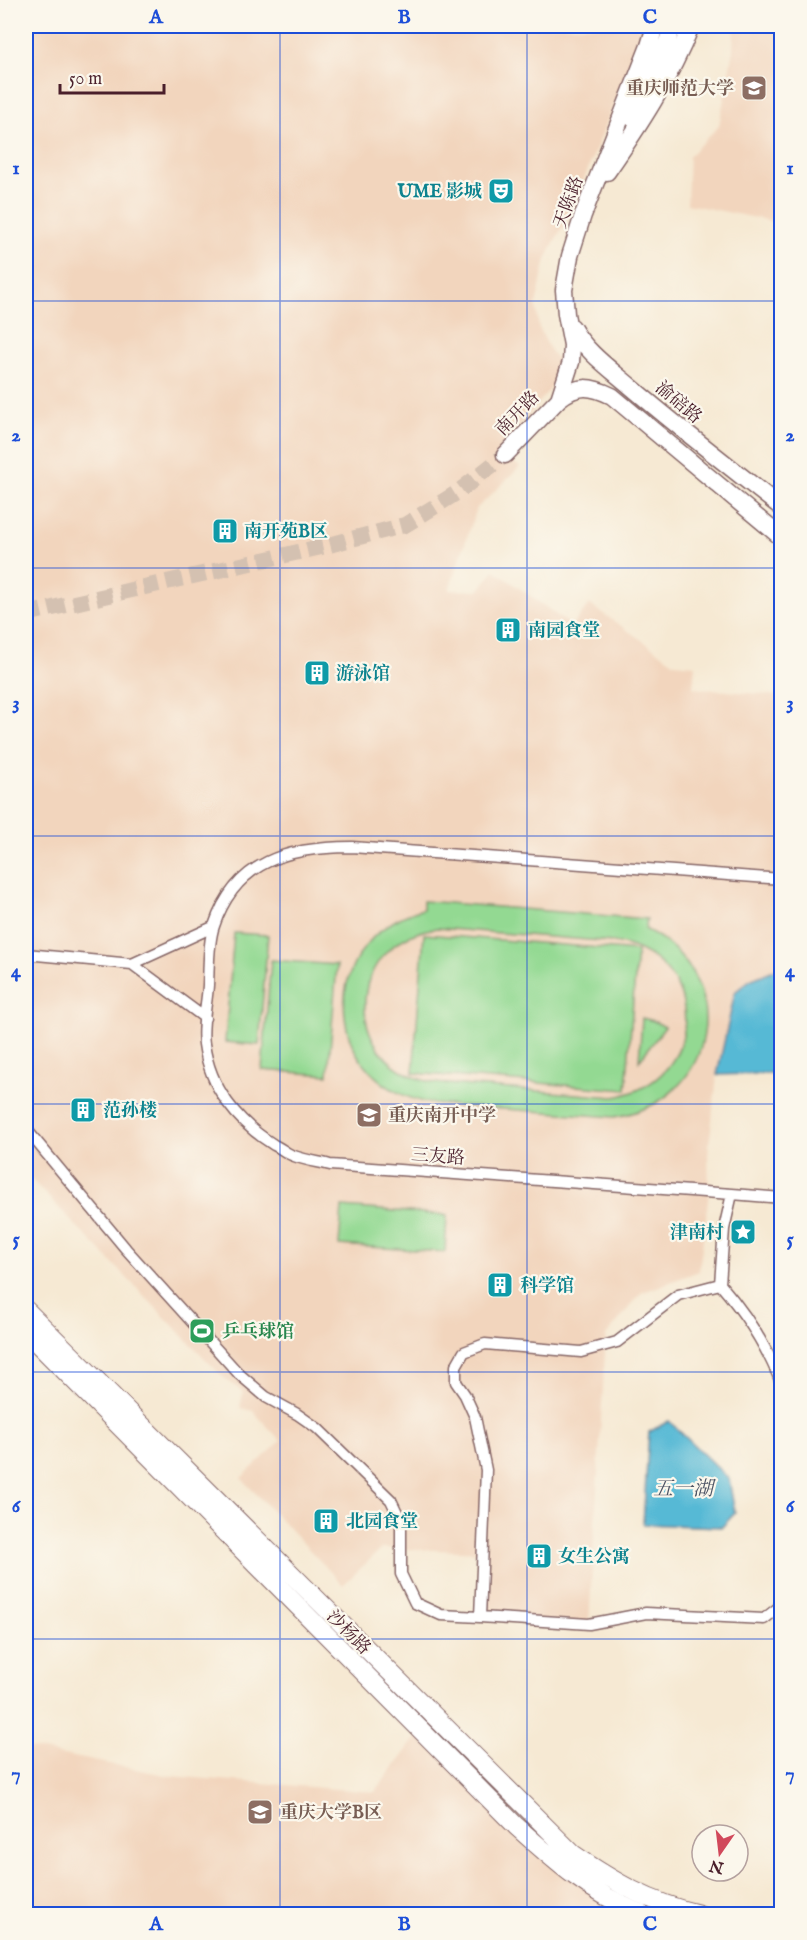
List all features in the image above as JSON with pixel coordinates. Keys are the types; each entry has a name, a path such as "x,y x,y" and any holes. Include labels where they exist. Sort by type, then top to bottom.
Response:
{"main road":[{"name":"天陈路","path":"559,399 571,362 572,345 564,290 570,256 583,215 655,26"},
{"path":"583,215 638,105 673,26"},
{"path":"583,215 606,174 644,118 680,53 692,26"},
{"name":"渝碚路","path":"566,314 572,329 589,351 668,418 782,508"},
{"path":"559,399 568,392 594,387 612,396 782,538"},
{"name":"南开路","path":"505,455 559,399"},
{"name":"沙杨路","path":"26,1310 573,1854 616,1883 674,1909 699,1914"},
{"name":"沙杨路","path":"26,1332 516,1826 563,1869 609,1900 641,1914"}],"street":[{"path":"761,26 782,30"},
{"path":"26,954 132,964 213,927 231,892 260,864 290,852 323,847 352,847 782,879"},
{"name":"三友路","path":"213,927 203,1042 211,1076 225,1100 249,1126 293,1156 330,1165 782,1198"},
{"path":"132,964 205,1018"},
{"path":"26,1129 126,1249 239,1374 266,1397 317,1428 391,1500 401,1521 401,1574 415,1603 441,1615 590,1624 646,1613 764,1618 778,1608 782,1601"},
{"path":"732,1194 724,1229 720,1284 732,1298 772,1359 782,1385"},
{"path":"480,1617 486,1470 475,1417 456,1382 456,1366 465,1352 485,1344 581,1352 617,1342 678,1295 720,1284"}],"shaded area":[{"name":"重庆南开中学","path":"26,26 643,26 575,202 546,259 536,305 539,328 551,352 563,365 550,389 499,451 520,467 477,508 449,590 479,591 494,570 572,626 589,604 675,663 695,665 693,688 781,696 781,1073 717,1075 708,1155 709,1193 699,1271 641,1293 606,1336 589,1624 480,1617 484,1552 382,1548 343,1585 241,1478 281,1441 253,1411 240,1408 243,1392 224,1378 26,1174"},
{"name":"重庆师范大学","path":"734,26 781,26 781,223 687,204 689,156 719,126 733,50"},
{"name":"重庆大学B区","path":"419,1734 625,1914 26,1914 26,1758 28,1748 170,1776 375,1792"}],"green space":[{"path":"423,901 647,919 645,929 675,950 694,976 704,1005 704,1035 694,1063 676,1088 649,1107 614,1117 435,1104 397,1092 369,1071 352,1043 345,1012 348,980 362,951 387,926 423,909","holes":["437,928 613,942 644,952 667,970 680,993 685,1019 680,1044 667,1068 645,1086 614,1097 436,1083 405,1072 383,1054 369,1031 365,1005 369,979 383,956 405,938"]},
{"path":"234,933 268,935 259,1045 225,1042"},
{"path":"424,934 637,951 626,1090 413,1073"},
{"path":"271,960 337,965 328,1075 262,1070"},
{"path":"642,1018 665,1027 639,1061"},
{"path":"342,1207 447,1215 445,1252 339,1245"}],"water":[{"path":"781,967 781,1073 717,1075 735,992 750,980"},
{"name":"五一湖","path":"669,1421 729,1479 735,1513 722,1527 643,1524 649,1432"}],"tunnel":[{"path":"26,614 325,546 405,525 458,492 505,455"}],"place":[{"name":"重庆师范大学","path":"754,88"},
{"name":"UME 影城","path":"501,191"},
{"name":"南开苑B区","path":"225,531"},
{"name":"南园食堂","path":"508,630"},
{"name":"游泳馆","path":"317,673"},
{"name":"范孙楼","path":"83,1110"},
{"name":"重庆南开中学","path":"369,1115"},
{"name":"津南村","path":"743,1232"},
{"name":"科学馆","path":"500,1285"},
{"name":"乒乓球馆","path":"202,1331"},
{"name":"北园食堂","path":"326,1521"},
{"name":"女生公寓","path":"539,1556"},
{"name":"重庆大学B区","path":"260,1812"}]}
